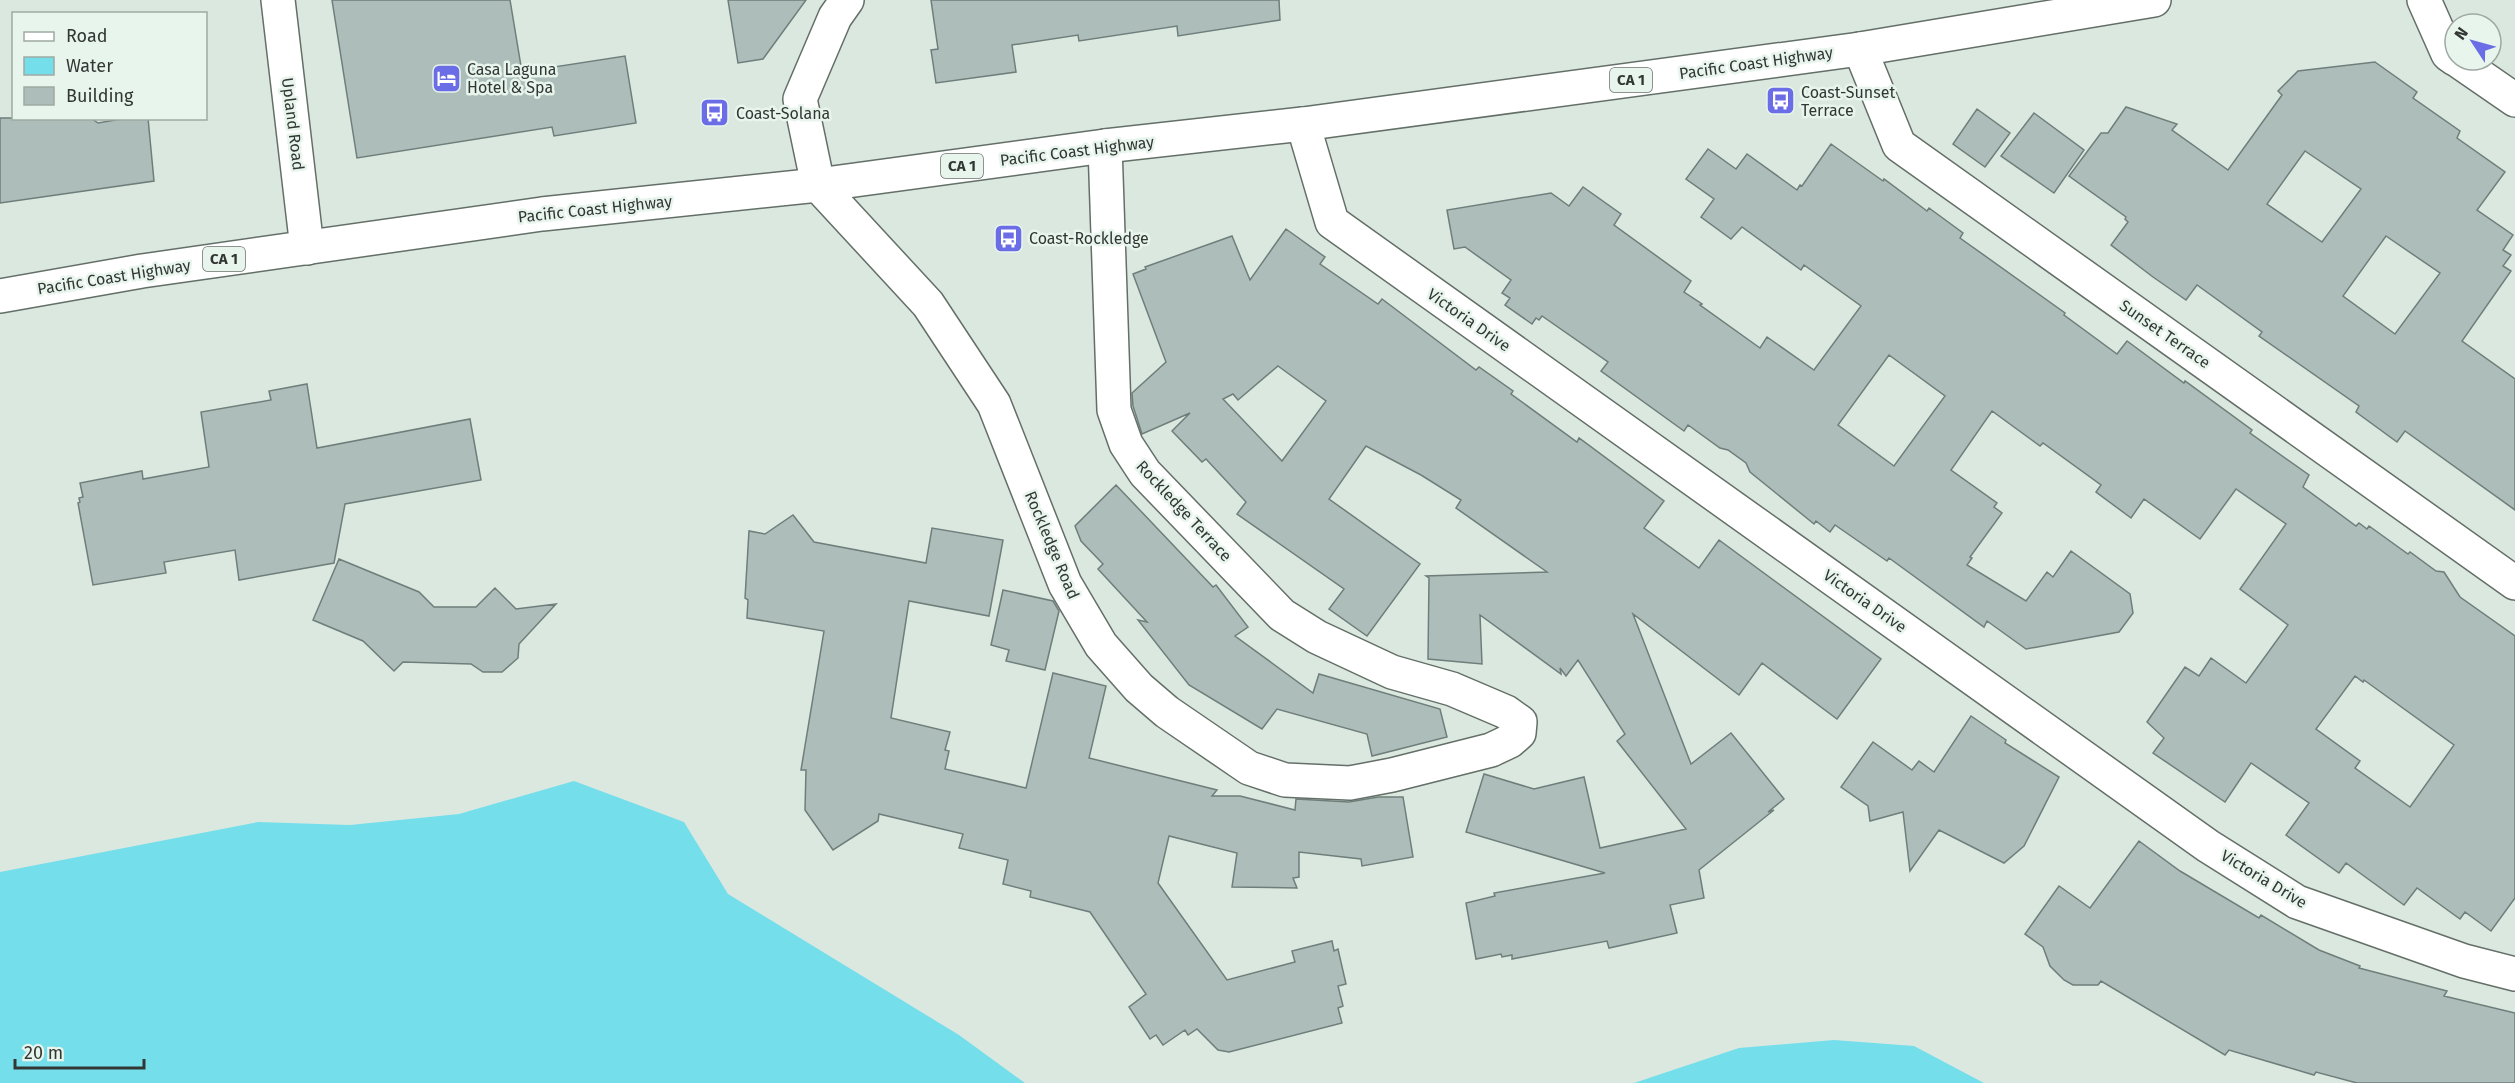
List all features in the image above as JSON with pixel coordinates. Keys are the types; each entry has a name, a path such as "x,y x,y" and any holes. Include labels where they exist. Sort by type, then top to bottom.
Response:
{"main road":[{"name":"Upland Road","path":"278,0 307,248"},
{"path":"818,185 800,99 836,17 847,0"},
{"name":"Pacific Coast Highway","path":"0,296 142,271 542,214 818,185 1105,146 1303,124 1860,49 2154,0"},
{"path":"2424,0 2443,43"},
{"name":"Sunset Terrace","path":"1860,49 1899,145 2515,583"},
{"path":"2475,72 2515,100"},
{"name":"Victoria Drive","path":"1303,124 1332,222 2208,846 2297,902 2464,961 2515,974"},
{"name":"Rockledge Terrace","path":"1105,146 1114,410 1126,444 1145,473 1282,615 1308,632 1392,672 1452,689 1506,712"},
{"name":"Rockledge Road","path":"818,185 928,304 994,404 1065,584 1101,645 1139,688 1167,712 1249,768 1285,780 1350,783 1392,776 1491,750 1510,741 1519,733 1520,722 1506,712"}],"water":[{"path":"574,781 684,822 728,894 959,1035 1025,1083 0,1083 0,872 258,822 350,825 459,814"},
{"path":"1834,1040 1914,1046 1984,1083 1634,1083 1739,1048"}],"building":[{"path":"332,0 510,0 522,72 625,56 636,123 554,136 552,127 357,158"},
{"path":"728,0 806,0 763,59 738,63"},
{"path":"931,0 1279,0 1280,20 1178,36 1177,26 1079,41 1078,35 1012,45 1016,72 936,83 931,50 938,49"},
{"path":"2375,62 2417,92 2413,98 2460,131 2457,138 2505,172 2477,210 2513,235 2503,250 2511,255 2503,266 2511,271 2462,341 2515,379 2515,510 2405,431 2397,442 2356,412 2359,406 2259,336 2262,332 2197,285 2186,300 2153,277 2111,245 2128,222 2126,217 2069,176 2101,133 2108,133 2126,107 2177,124 2172,130 2228,170 2282,95 2278,91 2298,71","holes":["2305,151 2361,189 2322,242 2267,204","2386,236 2440,273 2395,334 2343,296"]},
{"path":"1977,109 2010,133 1985,167 1953,144"},
{"path":"2034,113 2084,150 2054,193 2001,156"},
{"path":"0,118 94,120 98,123 115,120 148,120 154,181 0,203"},
{"path":"1831,144 1927,211 1929,208 1963,233 1960,238 2065,313 2064,315 2117,354 2127,341 2184,383 2185,381 2252,430 2250,433 2309,475 2303,487 2356,526 2359,523 2367,529 2369,526 2408,554 2410,552 2436,571 2444,572 2460,597 2515,636 2515,898 2491,931 2465,912 2460,919 2417,888 2404,905 2346,863 2339,873 2286,835 2309,803 2251,763 2225,802 2153,753 2164,738 2147,722 2185,667 2199,676 2211,658 2246,683 2288,625 2240,589 2286,524 2236,489 2200,539 2144,499 2131,518 2096,492 2101,485 2043,443 2040,446 1992,411 1951,470 1997,503 1994,507 2002,513 1970,557 1972,558 1967,565 2026,601 2047,572 2053,577 2071,551 2130,594 2133,613 2119,632 2026,649 1987,621 1984,627 1889,558 1887,561 1835,525 1830,532 1816,521 1814,524 1750,472 1746,463 1728,450 1720,448 1688,425 1684,431 1601,371 1608,362 1542,316 1539,320 1536,318 1532,324 1505,305 1510,298 1502,293 1511,280 1465,247 1454,249 1447,210 1551,193 1569,206 1583,187 1621,214 1614,225 1691,281 1684,292 1702,304 1700,305 1760,348 1767,337 1814,370 1861,306 1804,265 1801,270 1742,227 1731,239 1701,217 1714,199 1686,179 1708,149 1736,169 1747,154 1797,190 1800,185 1802,186","holes":["1889,355 1945,396 1894,466 1838,425","2355,676 2363,682 2364,680 2454,745 2410,807 2355,768 2360,761 2316,729"]},
{"path":"1286,229 1325,257 1320,264 1378,304 1382,299 1476,370 1479,367 1513,391 1511,394 1577,442 1579,438 1664,501 1644,528 1699,568 1719,540 1881,659 1837,719 1762,663 1739,695 1633,614 1691,764 1731,733 1784,799 1768,812 1774,810 1699,870 1704,898 1670,905 1677,933 1609,948 1607,941 1512,959 1512,955 1502,957 1501,954 1476,959 1466,903 1495,896 1494,893 1605,873 1466,832 1484,774 1534,789 1584,777 1600,848 1686,829 1617,741 1625,734 1578,660 1566,676 1560,668 1561,674 1480,615 1482,664 1428,659 1429,578 1426,576 1547,572 1456,508 1461,500 1421,475 1366,446 1329,499 1420,564 1367,636 1329,609 1344,589 1237,514 1246,502 1206,459 1202,462 1172,431 1190,413 1142,434 1133,406 1132,393 1166,362 1133,274 1146,269 1145,267 1232,236 1250,280","holes":["1278,366 1326,401 1282,461 1223,399 1233,394 1238,400"]},
{"path":"307,384 317,448 470,419 481,480 345,504 334,563 239,580 235,550 164,562 166,573 93,585 78,503 79,498 83,497 80,483 142,471 143,479 209,467 201,412 271,400 269,391"},
{"path":"1116,485 1213,587 1216,585 1248,627 1235,636 1313,693 1319,674 1440,709 1447,737 1372,756 1367,734 1277,709 1262,729 1189,685 1138,620 1147,622 1098,569 1103,564 1081,541 1075,526"},
{"path":"793,515 814,542 926,563 932,528 1003,540 989,616 909,601 891,718 950,732 945,750 949,751 945,769 1026,788 1053,673 1106,686 1089,758 1217,790 1212,796 1240,796 1295,810 1296,799 1349,802 1378,797 1403,797 1413,857 1362,866 1361,859 1299,852 1299,877 1293,878 1297,888 1232,887 1237,853 1169,836 1158,883 1227,980 1295,962 1292,951 1332,941 1334,951 1338,949 1346,984 1338,986 1343,1006 1338,1008 1342,1023 1229,1052 1218,1050 1197,1029 1188,1035 1185,1030 1163,1045 1156,1035 1150,1039 1129,1007 1146,994 1090,912 1030,897 1031,891 1003,884 1008,860 959,848 963,834 879,814 878,821 833,850 805,810 806,770 801,770 824,631 747,618 748,600 745,598 749,531 765,534"},
{"path":"339,559 419,592 434,607 476,607 495,588 516,609 556,604 519,644 518,658 502,672 483,672 471,664 403,662 394,671 363,641 313,620"},
{"path":"1003,590 1053,601 1059,611 1045,670 1006,661 1009,650 991,645"},
{"path":"1971,716 2006,740 2005,743 2059,777 2024,846 2004,863 1939,830 1910,871 1903,812 1870,821 1868,806 1841,787 1873,742 1912,770 1919,761 1934,772"},
{"path":"2139,841 2180,871 2259,918 2261,915 2319,950 2360,966 2359,968 2447,991 2444,996 2515,1013 2515,1083 2357,1083 2316,1072 2314,1075 2229,1050 2225,1055 2101,981 2098,985 2073,985 2064,980 2050,966 2043,947 2025,934 2059,886 2090,908"}],"place":[{"name":"Casa Laguna Hotel & Spa","path":"446,78"},
{"name":"Coast-Sunset Terrace","path":"1780,101"},
{"name":"Coast-Solana","path":"715,113"},
{"name":"Coast-Rockledge","path":"1008,238"}]}
